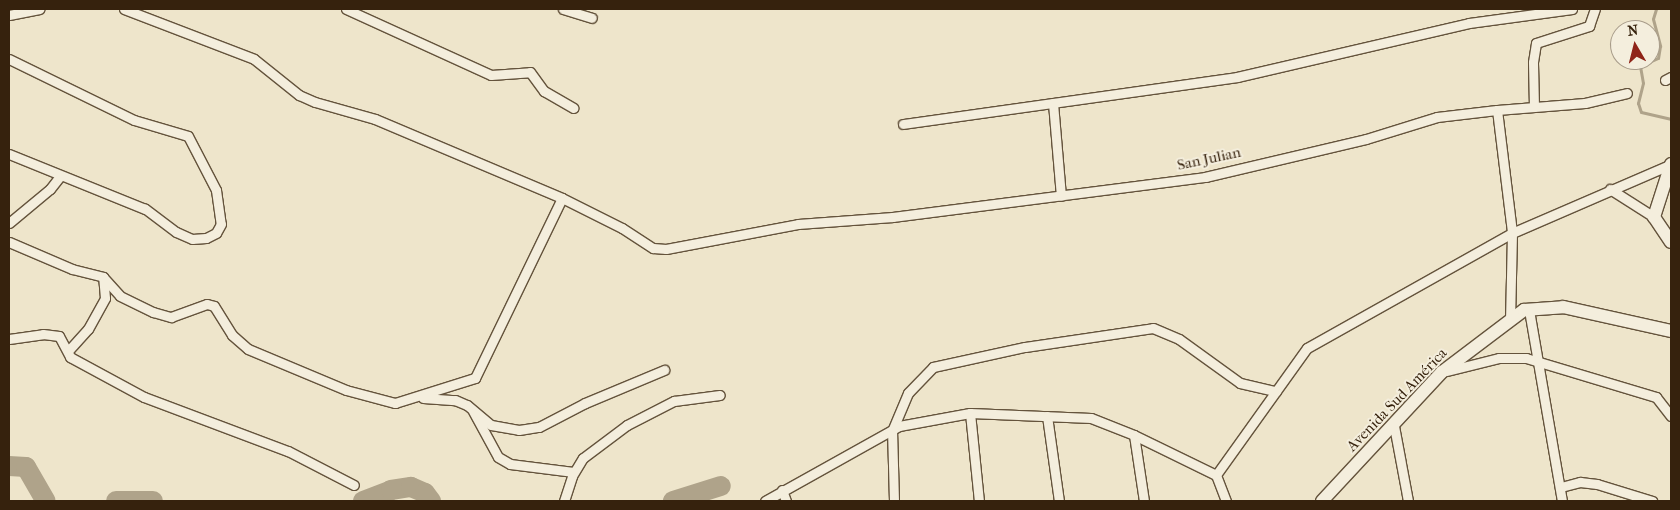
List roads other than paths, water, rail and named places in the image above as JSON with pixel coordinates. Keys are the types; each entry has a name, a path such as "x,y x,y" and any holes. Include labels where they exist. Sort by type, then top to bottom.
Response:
{"main road":[{"path":"1670,164 1654,217 1671,242"},
{"name":"Avenida Sud América","path":"1322,501 1394,426 1442,372 1510,318 1529,310 1563,307 1671,331"}],"street":[{"path":"9,15 39,9"},
{"name":"San Julian","path":"124,9 254,58 300,95 314,102 375,119 562,198 622,228 653,248 680,247 715,238 798,224 851,222 1205,177 1366,139 1437,117 1585,103 1628,94"},
{"path":"346,9 491,75 530,72 544,91 573,108"},
{"path":"564,9 592,18"},
{"path":"903,124 1237,77 1469,23 1572,9"},
{"path":"1534,107 1533,62 1536,43 1589,26 1595,9"},
{"path":"9,60 134,120 188,136 216,190 221,224 216,233 206,238 192,239 176,232 145,208 60,176 9,154"},
{"path":"1053,103 1061,196"},
{"path":"1497,110 1512,233 1510,318"},
{"path":"1216,475 1307,348 1512,233 1549,219 1610,188 1670,164"},
{"path":"9,223 50,189 60,176"},
{"path":"1610,188 1654,217"},
{"path":"9,242 72,269 103,277 120,296 171,317 207,304 214,306 232,335 248,349 346,390 396,403 475,378 562,198"},
{"path":"68,351 88,329 105,298 103,277"},
{"path":"1529,310 1562,501"},
{"path":"894,501 892,431 908,393 933,368 1025,347 1153,328 1179,339 1240,383 1276,391"},
{"path":"9,339 43,334 59,336 70,356 144,397 288,450 354,485"},
{"path":"1442,372 1500,358 1537,361 1656,396 1671,416"},
{"path":"415,397 455,400 470,407 491,425 501,428 519,430 540,428 585,403 664,370"},
{"path":"564,501 574,472 583,458 627,425 674,401 720,394"},
{"path":"470,407 498,457 510,464 574,472"},
{"path":"970,414 979,501"},
{"path":"765,501 899,426 970,414 1091,418 1134,435 1216,475 1226,501"},
{"path":"1048,416 1059,501"},
{"path":"1394,426 1408,501"},
{"path":"1134,435 1144,501"},
{"path":"1561,487 1580,482 1597,484 1652,501"},
{"path":"782,490 786,501"}],"waterway":[{"path":"1656,9 1653,19 1660,46 1658,58 1640,66 1643,83 1638,103 1641,112 1671,119"},
{"path":"9,466 26,467 46,501"},
{"path":"673,501 721,486"},
{"path":"363,501 391,490 411,487 425,493 431,501"},
{"path":"116,501 153,501"}]}
